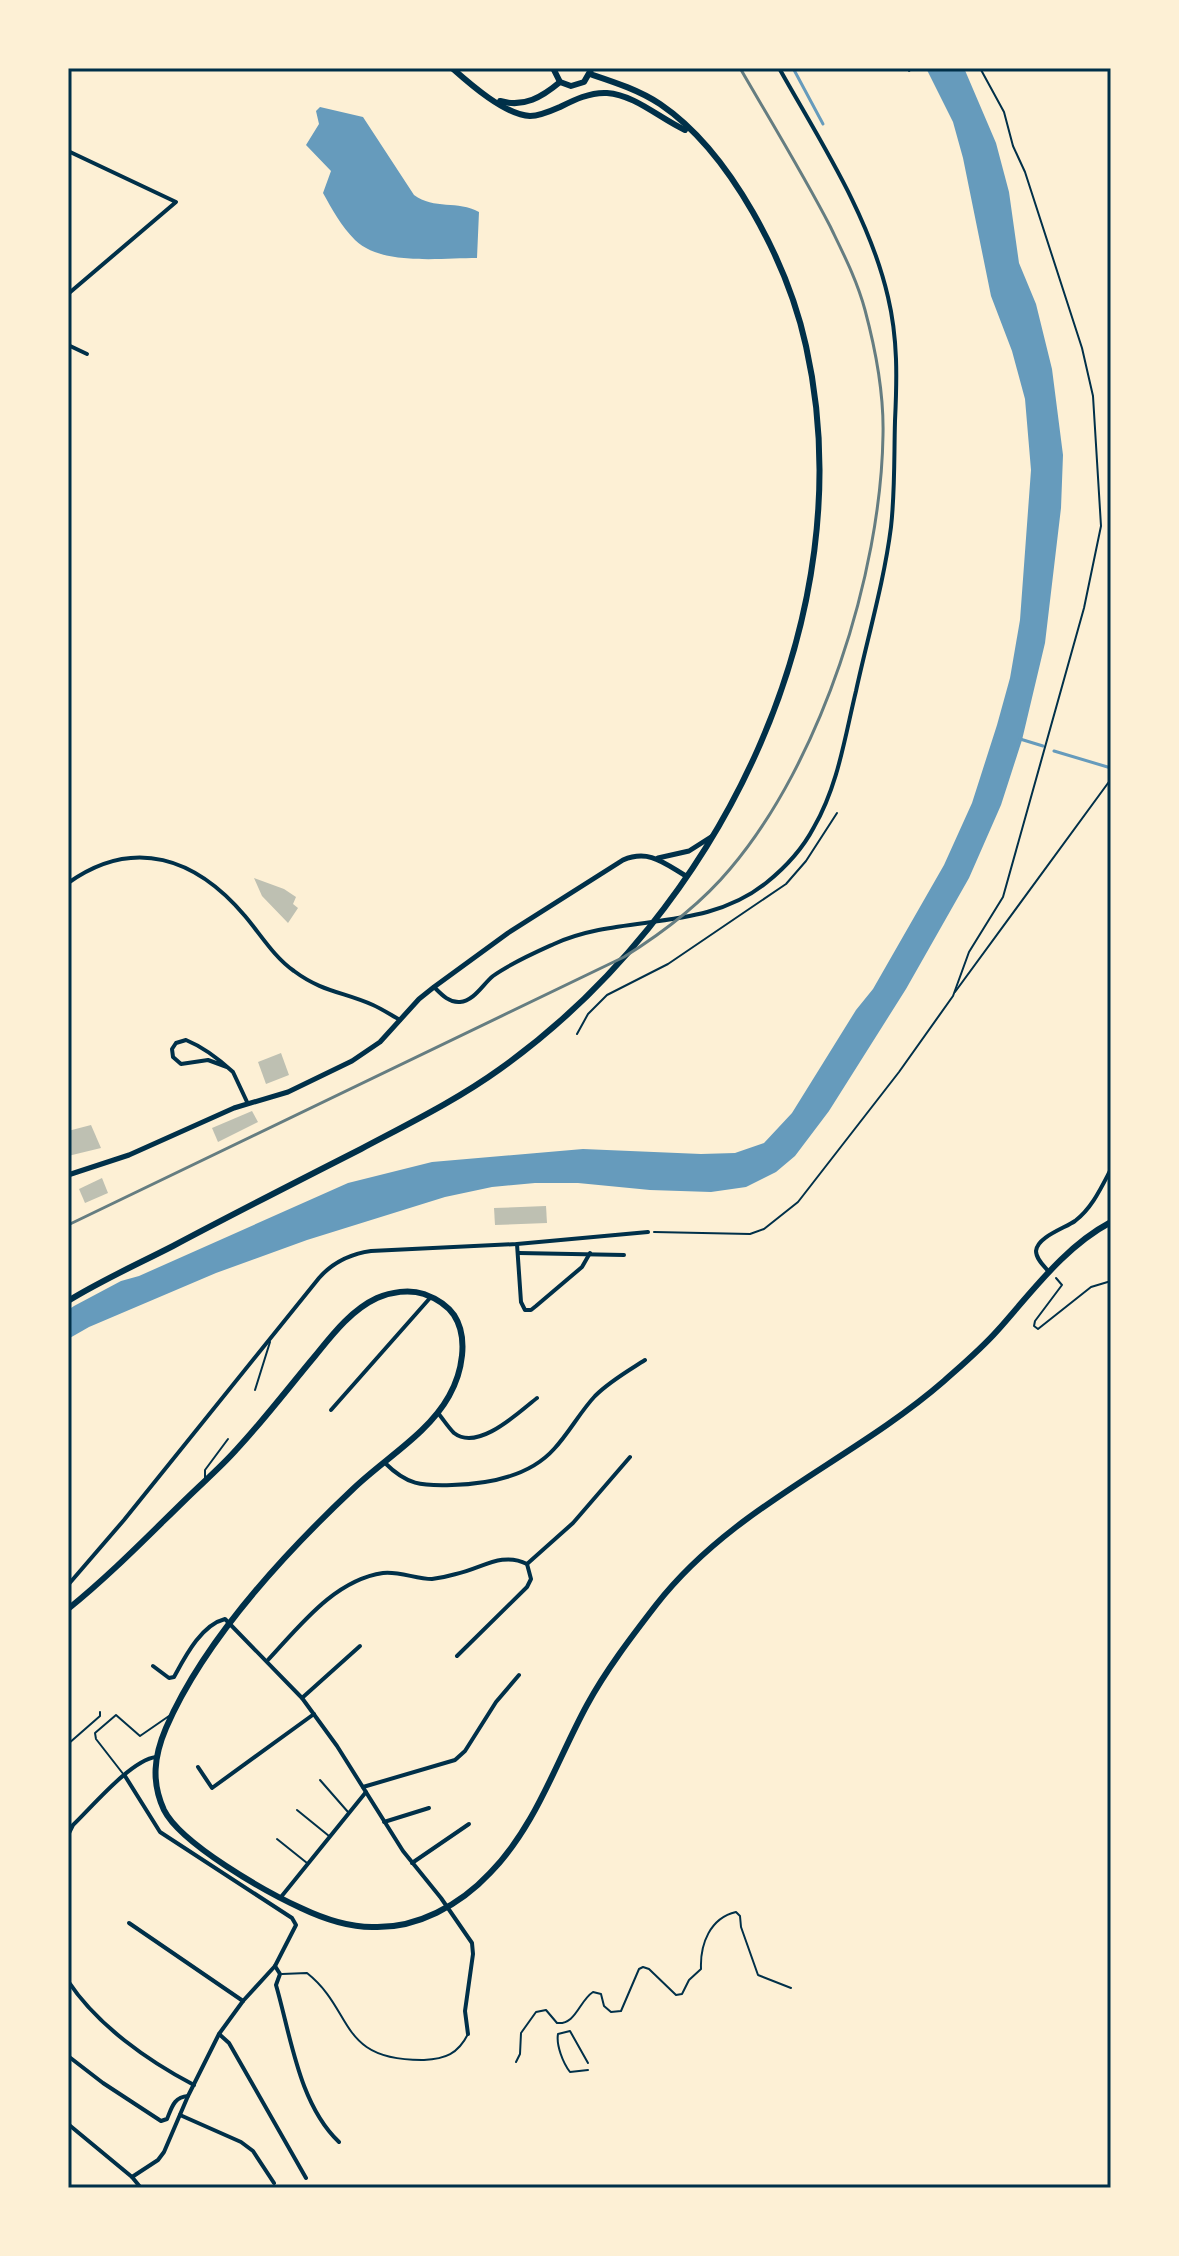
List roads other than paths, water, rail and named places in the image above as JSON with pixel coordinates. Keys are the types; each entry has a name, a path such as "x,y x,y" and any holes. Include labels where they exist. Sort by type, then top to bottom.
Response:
{"main road":[{"path":"452,68 508,110 527,116 591,95 608,93 644,107 691,133"},
{"path":"553,68 560,82"},
{"path":"68,1301 451,1101 500,1070 553,1029 634,946 687,876 751,769 791,662 809,578 819,465 813,385 791,291 751,209 712,156 661,105 591,71 578,85 560,82 530,101 517,104 492,99"},
{"path":"68,1609 233,1453 331,1336 357,1311 377,1298 397,1292 416,1292 431,1297 451,1310 461,1336 462,1357 456,1381 438,1413 356,1486 288,1554 230,1624 190,1681 173,1713 156,1757 155,1785 163,1808 182,1834 281,1897 316,1914 372,1928 405,1924 448,1908 489,1875 513,1847 532,1818 588,1702 644,1620 683,1574 755,1511 881,1429 943,1383 991,1338 1049,1272 1088,1236 1111,1222"}],"street":[{"path":"434,987 448,999 462,1002 495,975 579,933 679,919 722,908 763,886 791,862 825,807 843,746 887,553 891,523 897,364 895,328 868,235 853,201 779,68"},
{"path":"68,151 176,202 68,294"},
{"path":"68,345 87,354"},
{"path":"657,858 689,851 711,837"},
{"path":"68,1175 111,1162 248,1104 288,1092 352,1061 380,1042 434,987 508,933 632,856 644,854 657,858 687,876"},
{"path":"68,883 102,863 132,857 172,861 189,868 224,893 280,959 294,971 319,987 371,1004 400,1020"},
{"path":"227,1067 208,1060 181,1064 175,1060 173,1046 183,1040 197,1045 227,1067 238,1079 248,1104"},
{"path":"189,1064 203,1056 197,1045"},
{"path":"1049,1272 1036,1252 1039,1244 1076,1221 1087,1209 1111,1169"},
{"path":"68,1585 324,1273 352,1255 371,1251 517,1244 648,1232"},
{"path":"517,1244 521,1302 525,1310 531,1310 582,1267 590,1253"},
{"path":"519,1253 624,1255"},
{"path":"331,1410 431,1297"},
{"path":"384,1461 399,1477 411,1483 433,1486 491,1481 526,1471 551,1452 596,1395 645,1360"},
{"path":"438,1413 455,1433 464,1438 474,1438 503,1425 537,1398"},
{"path":"527,1564 573,1523 630,1457"},
{"path":"267,1661 333,1595 371,1576 387,1572 431,1579 469,1572 502,1558 517,1559 527,1564 531,1579 527,1587 457,1656"},
{"path":"153,1666 169,1678 174,1677 188,1651 213,1625 225,1619 302,1698 412,1863 472,1943 465,2011 468,2034"},
{"path":"302,1698 360,1646"},
{"path":"363,1787 455,1760 465,1751 496,1702 519,1675"},
{"path":"198,1767 212,1788 314,1714"},
{"path":"68,1835 70,1824 145,1758 156,1757"},
{"path":"125,1776 133,1784 143,1808 160,1832 295,1921 296,1925 275,1966 243,2001 219,2034 164,2152 158,2160 132,2177"},
{"path":"281,1897 366,1792"},
{"path":"384,1822 429,1808"},
{"path":"412,1863 469,1824"},
{"path":"129,1923 243,2001"},
{"path":"275,1966 280,1974 276,1985 303,2084 325,2129 339,2142"},
{"path":"68,1981 76,1994 112,2028 171,2073 194,2085"},
{"path":"219,2034 229,2043 306,2178"},
{"path":"68,2056 113,2091 161,2121 167,2119 175,2101 188,2096"},
{"path":"180,2115 241,2142 253,2151 274,2183"},
{"path":"68,2124 141,2188"}],"lane":[{"path":"577,1034 588,1014 607,995 668,964 786,884 837,813"},
{"path":"255,1390 271,1339"},
{"path":"205,1480 205,1470 228,1439"},
{"path":"68,1744 100,1716 100,1712"},
{"path":"125,1776 96,1739 95,1733 116,1715 140,1736 173,1713"},
{"path":"320,1780 349,1813"},
{"path":"297,1810 330,1837"},
{"path":"277,1839 308,1863"},
{"path":"280,1974 307,1973 317,1981 352,2036 384,2055 405,2060 439,2059 450,2056 462,2046 468,2034"}],"water":[{"path":"926,68 964,68 996,143 1009,192 1019,263 1036,304 1052,369 1063,455 1061,508 1045,643 1022,740 1001,805 969,878 906,989 829,1111 795,1156 776,1172 746,1187 711,1192 535,1183 492,1187 445,1197 307,1240 216,1273 89,1327 68,1339 68,1310 74,1306 121,1281 139,1276 348,1183 432,1162 583,1149 735,1153 764,1143 792,1113 856,1010 873,989 944,865 972,803 997,725 1010,678 1020,620 1031,470 1025,399 1012,351 991,296 953,122"},
{"path":"320,107 363,117 414,195 422,200 463,206 479,212 477,258 396,257 380,254 355,240 323,193 331,171 306,145 319,124 316,111"}],"waterway":[{"path":"793,68 823,124"},
{"path":"1020,739 1043,746"},
{"path":"1054,751 1111,768"}],"railway":[{"path":"68,1225 624,957 681,917 718,882 763,825 792,776 818,721 858,605 880,489 882,404 873,341 854,277 819,206 740,68"}]}
